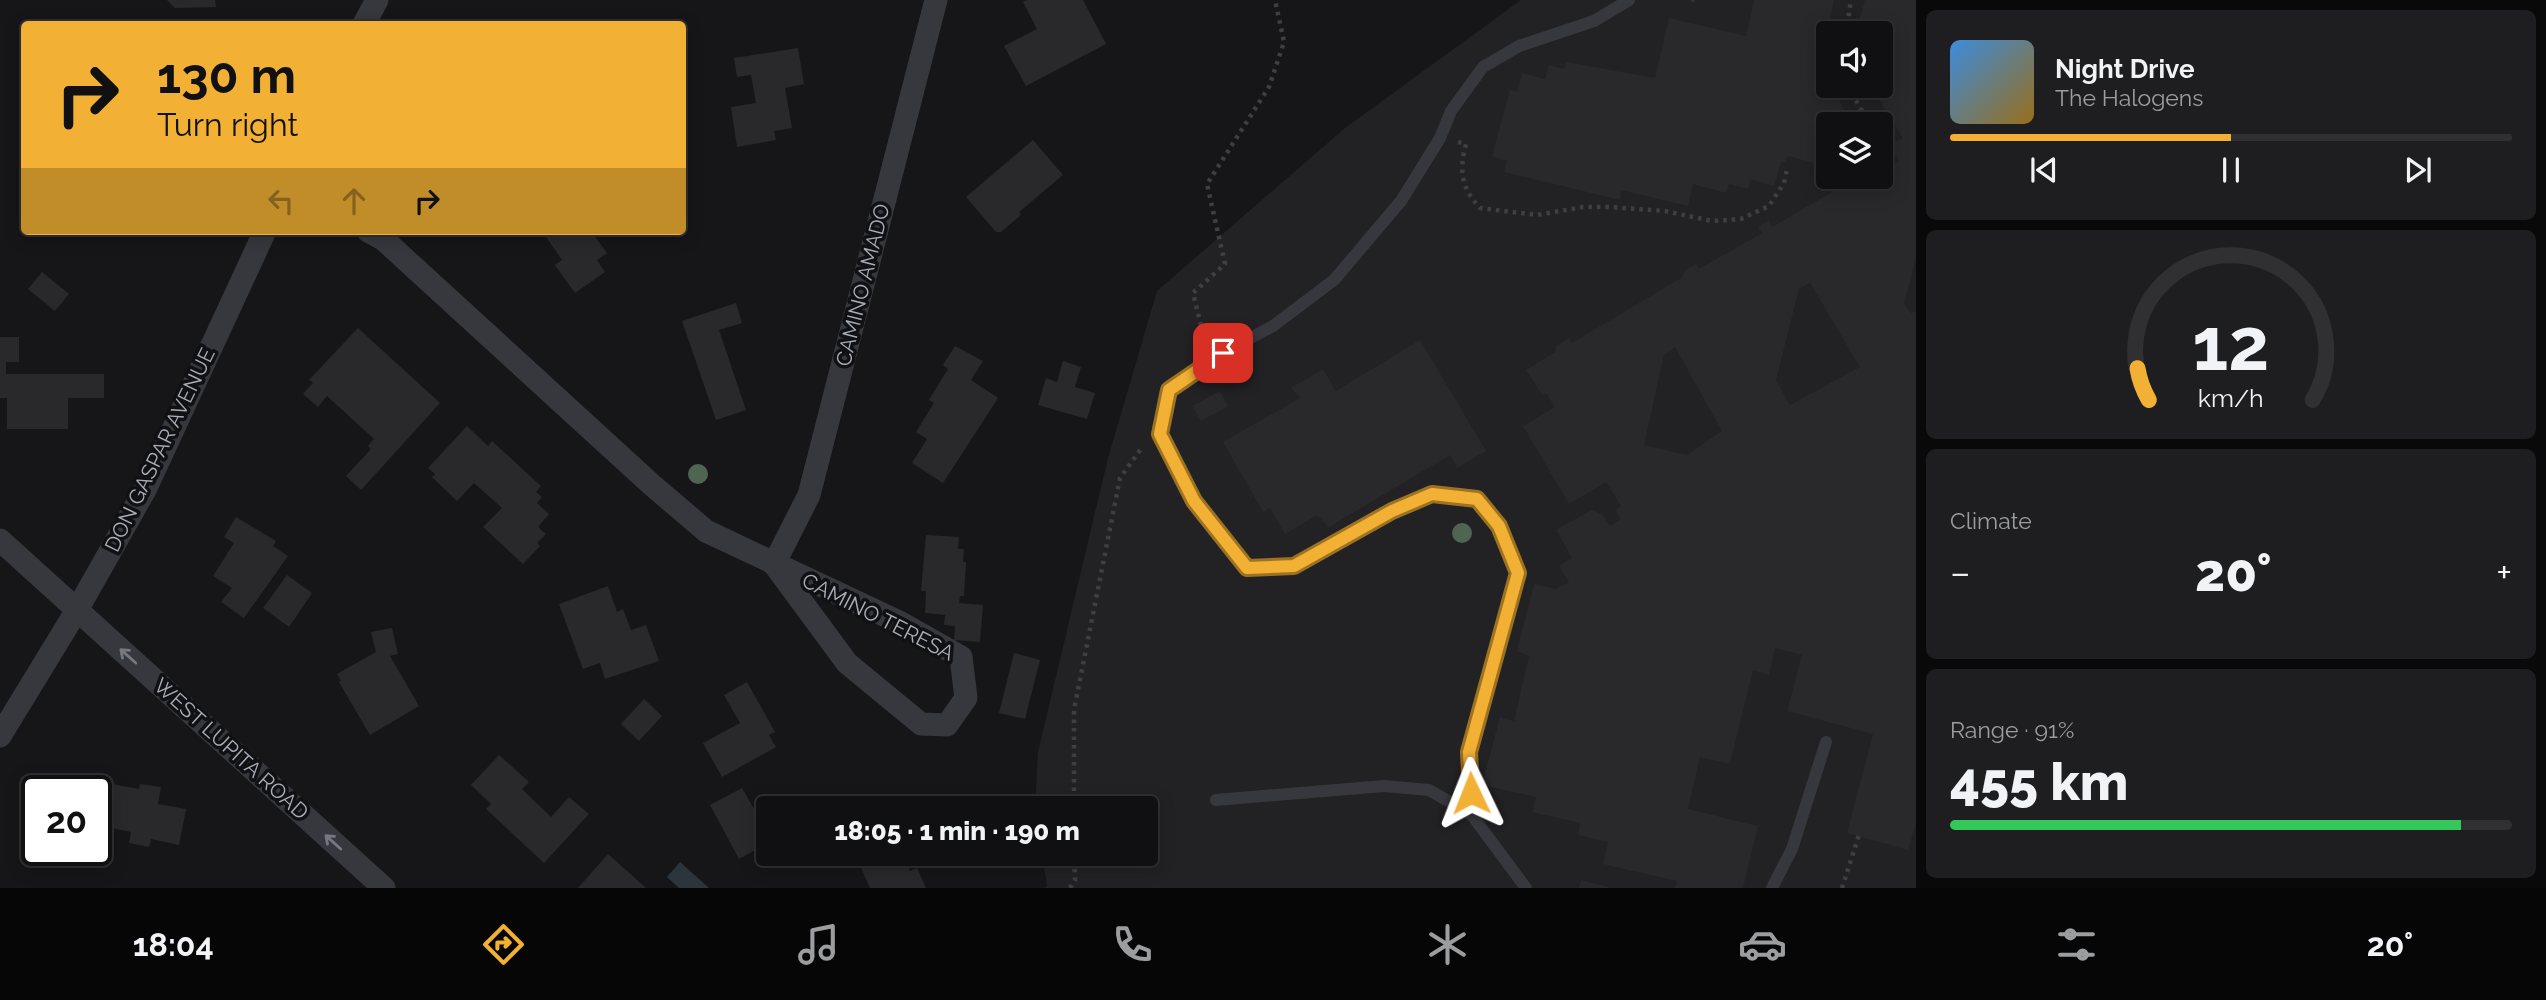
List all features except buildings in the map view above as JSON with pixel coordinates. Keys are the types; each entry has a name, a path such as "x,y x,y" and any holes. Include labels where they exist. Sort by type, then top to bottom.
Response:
{"street":[{"path":"366,21 377,0"},
{"name":"CAMINO AMADO","path":"774,564 809,495 936,0"},
{"name":"DON GASPAR AVENUE","path":"0,736 77,610 146,488 263,235"},
{"name":"CAMINO TERESA","path":"376,235 706,531 901,623 961,657 966,698 947,725 921,724 847,663 774,564"},
{"name":"WEST LUPITA ROAD","path":"0,540 384,888"}],"lane":[{"path":"1471,814 1469,752 1518,573 1499,526 1477,499 1432,494 1392,511 1294,566 1247,568 1194,501 1160,434 1169,390 1223,353 1273,326 1334,279 1401,201 1440,138 1451,111 1483,67 1519,46 1594,21 1629,0"},
{"path":"1772,888 1791,849 1826,741"},
{"path":"1216,800 1384,786 1429,790 1471,814 1526,888"}],"path":[{"path":"1847,21 1850,0"},
{"path":"1440,138 1466,144 1461,163 1462,181 1469,196 1480,208 1537,215 1583,207 1609,207 1665,211 1712,221 1741,219 1769,206 1784,183 1787,169"},
{"path":"1842,888 1859,835"},
{"path":"1070,888 1074,880 1074,866"}],"shaded area":[{"path":"1521,0 1916,0 1916,888 1044,888 1047,886 1044,866 1158,866 1158,796 1036,796 1038,752 1108,458 1157,291 1345,128"},
{"path":"680,862 709,888 679,888 667,877"}],"route":[{"path":"1223,353 1169,390 1160,434 1194,501 1247,568 1294,566 1392,511 1432,494 1477,499 1499,526 1518,573 1469,752 1471,793"}]}
